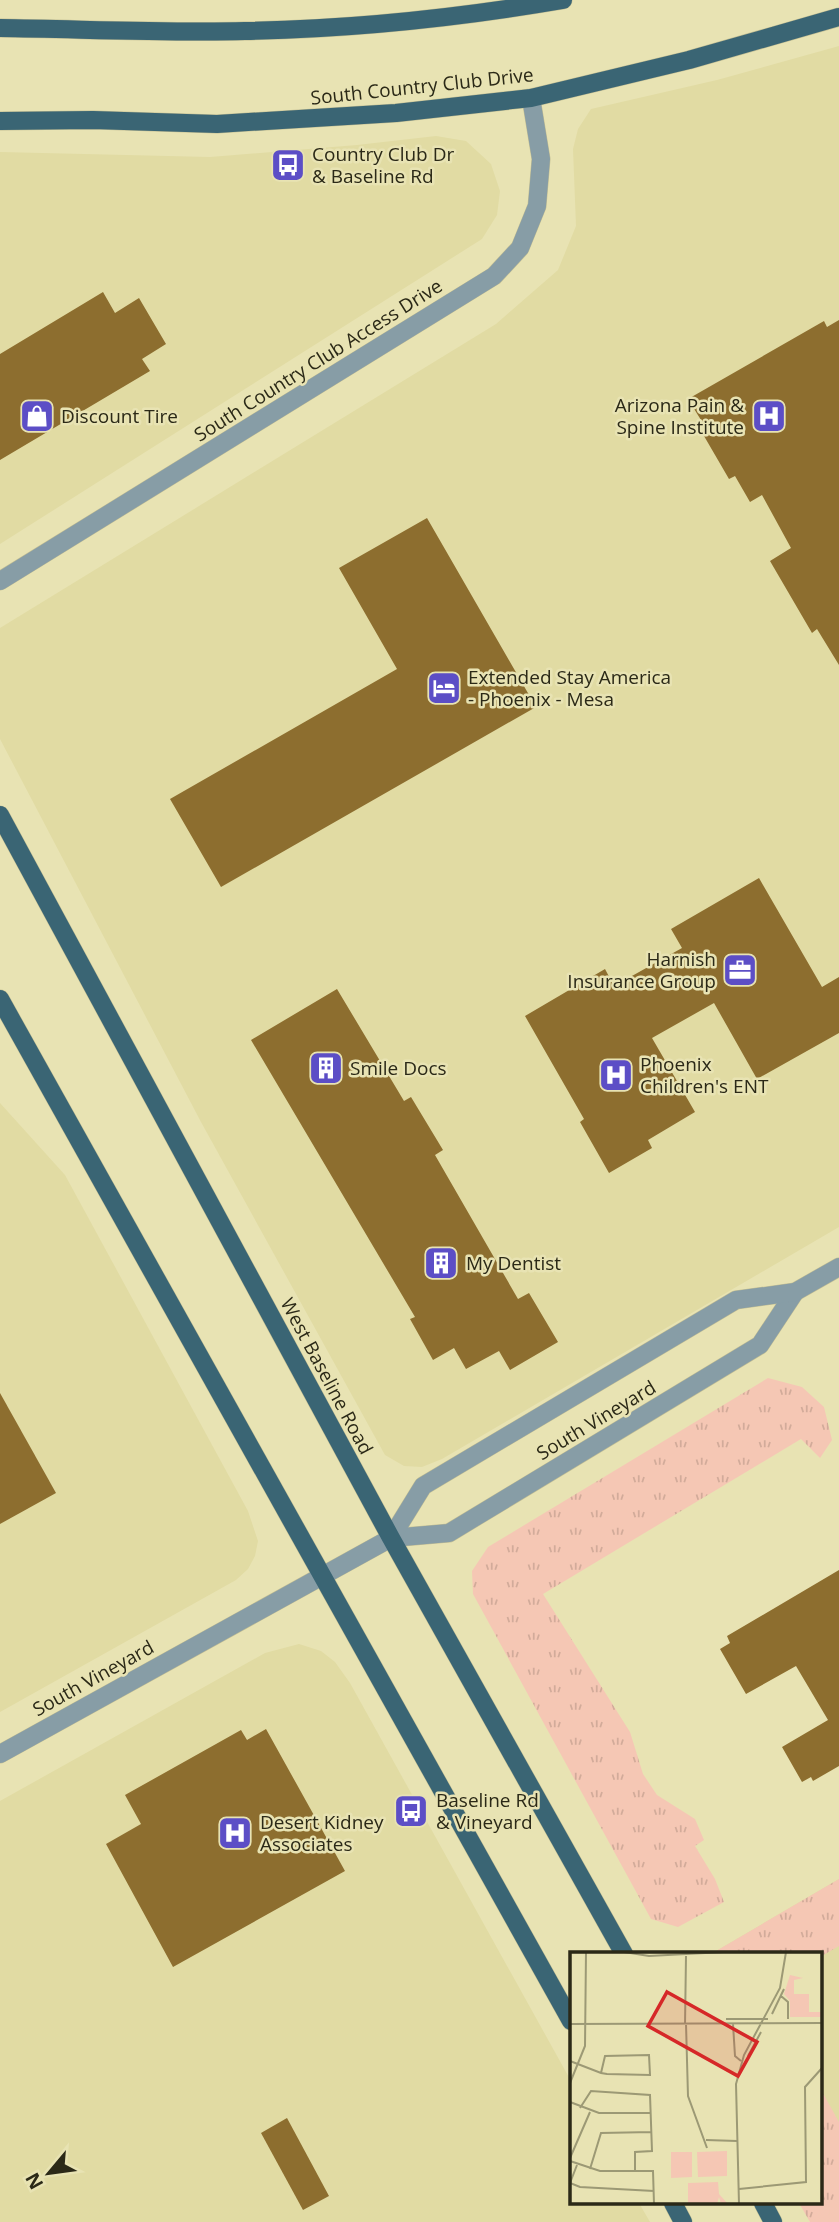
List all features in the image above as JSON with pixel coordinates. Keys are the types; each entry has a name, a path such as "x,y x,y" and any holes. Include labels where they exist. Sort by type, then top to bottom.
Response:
{"main road":[{"path":"0,28 244,31 403,21 484,13 563,0"},
{"name":"South Country Club Drive","path":"0,121 93,120 217,124 396,113 531,98 689,60 839,17"},
{"name":"West Baseline Road","path":"0,815 391,1538 623,1952"},
{"path":"0,999 570,2019"},
{"path":"674,2204 683,2222"},
{"path":"764,2204 773,2222"}],"street":[{"name":"South Country Club Access Drive","path":"0,581 494,276 520,248 537,206 541,159 531,98"},
{"name":"South Vineyard","path":"391,1538 423,1486 441,1475 736,1300 795,1292 839,1267"},
{"name":"South Vineyard","path":"0,1754 391,1538 449,1533 760,1345 795,1292"}],"shaded area":[{"path":"839,46 839,1227 442,1459 422,1467 404,1466 385,1455 201,1122 0,739 0,628 496,324 558,270 576,226 573,149 578,129 591,109 717,80"},
{"path":"436,136 466,141 491,164 500,191 497,215 482,239 0,544 0,152 210,157"},
{"path":"0,1103 65,1175 248,1511 258,1541 255,1556 248,1569 236,1580 0,1712"},
{"path":"299,1644 321,1651 335,1662 350,1683 570,2079 570,2204 640,2204 650,2222 0,2222 0,1801 265,1653"},
{"path":"839,1879 839,2222 821,2204 822,1952 714,1952"}],"green space":[{"path":"768,1378 802,1387 824,1407 832,1440 820,1458 801,1439 543,1594 630,1732 643,1774 657,1795 695,1819 704,1840 695,1846 715,1879 724,1902 678,1927 651,1919 473,1594 472,1571 488,1547"},
{"path":"839,1879 839,1946 822,1956 822,1952 714,1952"},
{"path":"822,2092 839,2122 839,2222 810,2222 800,2204 822,2204"}],"building":[{"name":"Discount Tire","path":"103,292 115,313 139,298 166,344 142,359 150,371 0,460 0,354"},
{"name":"Arizona Pain & Spine Institute","path":"839,320 839,665 817,629 812,633 770,561 791,548 762,495 750,502 735,476 729,479 704,436 709,433 688,399 824,321 827,327"},
{"name":"Extended Stay America - Phoenix - Mesa","path":"427,518 536,707 221,887 170,799 397,669 339,568"},
{"path":"759,878 822,987 839,977 839,1033 757,1079 714,1003 652,1038 695,1112 648,1140 652,1148 609,1173 580,1122 584,1119 525,1016 605,969 614,986 682,948 671,929"},
{"path":"337,989 404,1101 411,1097 443,1150 435,1155 518,1299 529,1293 558,1342 510,1370 499,1351 466,1369 454,1348 433,1360 410,1319 415,1317 251,1040"},
{"path":"0,1393 56,1493 0,1524"},
{"path":"839,1570 839,1766 813,1781 811,1777 802,1782 782,1747 828,1720 796,1666 746,1694 720,1649 730,1643 727,1636"},
{"name":"Desert Kidney Associates","path":"266,1729 345,1871 173,1967 106,1844 141,1824 125,1795 241,1730 247,1740"},
{"path":"287,2118 329,2196 303,2210 261,2133"}],"place":[{"name":"Country Club Dr & Baseline Rd","path":"288,165"},
{"name":"Discount Tire","path":"37,416"},
{"name":"Arizona Pain & Spine Institute","path":"769,416"},
{"name":"Extended Stay America - Phoenix - Mesa","path":"444,688"},
{"name":"Harnish Insurance Group","path":"740,970"},
{"name":"Smile Docs","path":"326,1068"},
{"name":"Phoenix Children's ENT","path":"616,1075"},
{"name":"My Dentist","path":"441,1263"},
{"name":"Baseline Rd & Vineyard","path":"411,1811"},
{"name":"Desert Kidney Associates","path":"235,1833"}]}
